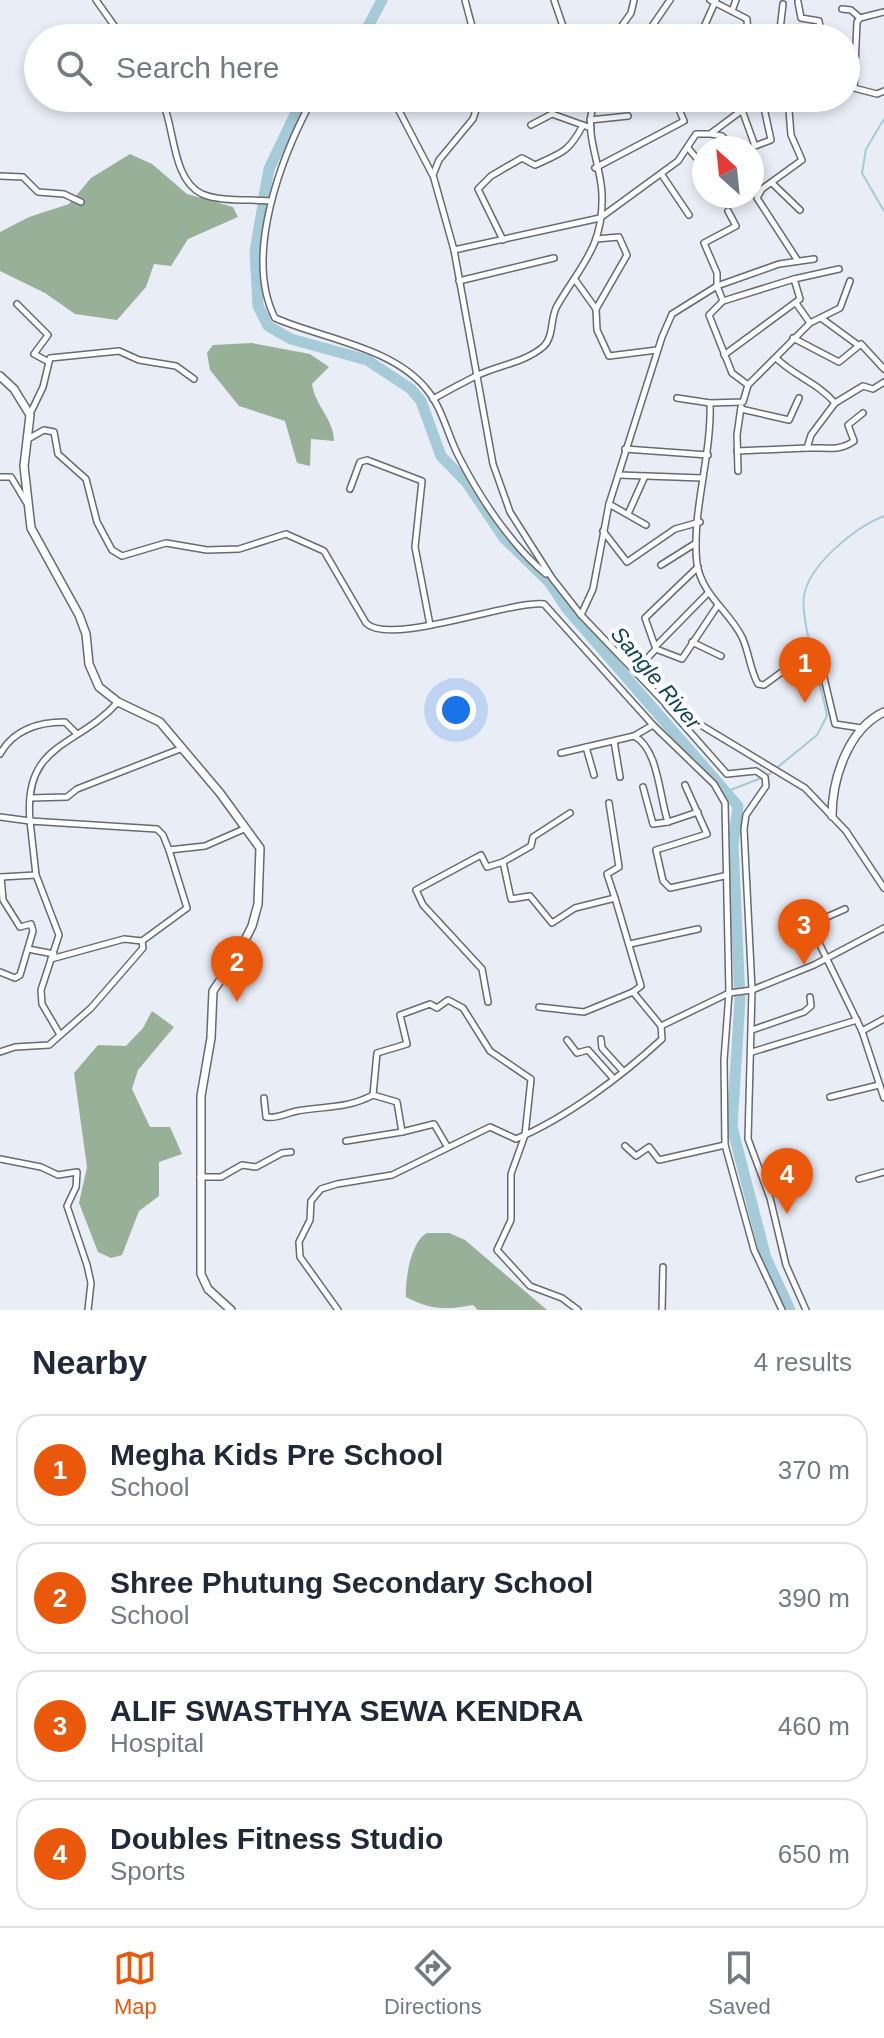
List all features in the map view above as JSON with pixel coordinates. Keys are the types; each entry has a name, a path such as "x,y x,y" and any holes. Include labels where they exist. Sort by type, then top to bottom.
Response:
{"street":[{"path":"96,0 113,24"},
{"path":"465,0 471,24"},
{"path":"554,0 562,24"},
{"path":"623,24 631,13 634,0"},
{"path":"654,24 670,0"},
{"path":"705,24 714,0 748,21 748,24"},
{"path":"732,11 736,0"},
{"path":"798,2 804,21 819,21 820,24"},
{"path":"781,24 783,4"},
{"path":"842,9 851,10 860,18"},
{"path":"860,18 884,12"},
{"path":"859,24 860,18"},
{"path":"860,90 877,94 884,91"},
{"path":"168,112 178,159 189,184 206,195 271,201"},
{"path":"306,112 282,164 271,201 264,268 267,303 275,318 359,347 402,369 433,399 459,456 503,529 552,578"},
{"path":"400,112 433,175 454,250 474,376 493,464 510,512 552,578 581,615 666,704 727,774 756,771 765,777 766,786 746,815 744,829 752,1030 748,1139 770,1198 786,1265 806,1310"},
{"path":"433,175 439,160 475,112"},
{"path":"433,399 474,376 525,358 545,345 556,307 576,281 596,239 602,192 595,168 590,120 592,112"},
{"path":"595,168 684,121 680,112"},
{"path":"710,134 738,112"},
{"path":"745,112 755,146 771,140 764,112"},
{"path":"789,112 791,135 802,160 757,193 757,198 798,261"},
{"path":"531,125 552,114 591,128"},
{"path":"590,120 628,116"},
{"path":"503,240 478,189 491,176 522,158 535,165 564,152 572,147 583,125"},
{"path":"454,250 600,218 662,175 688,148 696,134 722,136"},
{"path":"688,148 692,153"},
{"path":"662,175 689,215"},
{"path":"0,176 23,177 38,192 64,194 81,202"},
{"path":"772,183 800,210"},
{"path":"723,301 717,286 717,273 704,243 736,226 728,211"},
{"path":"596,239 619,237 627,255 596,309 597,330 609,356 657,350"},
{"path":"459,281 554,258"},
{"path":"581,615 593,589 602,530 625,449 672,314 717,286 779,264 814,259"},
{"path":"748,385 732,373 709,315 723,301 839,269"},
{"path":"724,355 800,299 794,279"},
{"path":"576,281 596,309"},
{"path":"738,471 742,406 748,385 810,323 840,308 850,281"},
{"path":"796,303 810,323"},
{"path":"17,304 48,335 34,354 47,361 119,351 139,360 176,366 194,379"},
{"path":"821,318 870,351 884,369"},
{"path":"793,338 839,362 843,362 858,345"},
{"path":"776,358 801,379 823,389 835,403"},
{"path":"26,502 30,415 43,387 47,361"},
{"path":"0,376 14,389 30,415"},
{"path":"807,448 811,435 835,403 863,386 873,389 884,382"},
{"path":"677,398 742,406 789,420 799,398"},
{"path":"710,403 708,455 702,478 696,543 698,567 708,593 742,638 758,684 764,685 787,667 804,662 821,665 835,724 861,728"},
{"path":"737,451 837,449 854,441 848,425 863,413"},
{"path":"27,439 44,430 54,432 62,460 86,479 97,522 116,553 131,554 166,543 207,550 239,549 286,534 324,551 370,627 430,625 544,604 721,795 727,817 724,876 732,992 723,1091 727,1121 725,1145 754,1250 782,1310"},
{"path":"625,449 708,455"},
{"path":"350,489 360,462 367,460 422,481 415,547 430,625"},
{"path":"619,475 702,478"},
{"path":"628,514 645,476"},
{"path":"0,477 11,477 26,502 38,544 79,615 99,687 118,702 160,722 220,793 260,848 258,904 238,954 213,991 207,1065 201,1096 199,1177 202,1282 231,1310"},
{"path":"609,504 646,525"},
{"path":"602,530 627,562 675,529 700,522"},
{"path":"661,565 696,543"},
{"path":"698,567 645,618 646,630 656,647 682,659 718,605"},
{"path":"635,671 708,593"},
{"path":"692,642 721,656"},
{"path":"59,1033 42,1004 42,979 59,935 36,875 30,798 39,764 106,715 118,702"},
{"path":"666,704 805,788 832,816 884,888"},
{"path":"832,816 832,785 861,728 884,712"},
{"path":"0,754 19,733 40,722 65,722 77,734"},
{"path":"561,753 634,736 653,725"},
{"path":"634,736 644,744 655,770 668,822"},
{"path":"614,741 620,777"},
{"path":"586,747 594,775"},
{"path":"30,798 67,797 77,789 180,749"},
{"path":"685,785 707,834 656,850 663,881 670,888 724,876"},
{"path":"643,787 653,824 698,812"},
{"path":"539,1007 584,1012 641,986 607,874 619,867 609,803"},
{"path":"488,1002 482,969 423,905 416,890 481,855 487,867 503,862 531,846 533,837 570,813"},
{"path":"0,817 85,827 128,825 157,829 169,850 187,908 142,941 124,939 52,957 28,949"},
{"path":"169,850 205,846 244,829"},
{"path":"503,862 511,899 530,896 552,923 575,908 615,898"},
{"path":"0,972 18,977 33,927 20,927 3,900 1,877 36,875"},
{"path":"800,904 862,1031 884,1098"},
{"path":"811,924 845,909"},
{"path":"661,1026 732,992 750,990 828,958 884,928"},
{"path":"630,944 698,929"},
{"path":"0,1052 15,1047 49,1045 91,1008 143,948 142,941"},
{"path":"338,1310 300,1257 299,1242 310,1220 311,1201 321,1189 392,1175 490,1127 516,1139 573,1110 662,1040 661,1026 633,992"},
{"path":"752,1030 804,1012 811,1006 810,997"},
{"path":"373,1095 377,1053 407,1044 400,1015 430,1004 437,1008 448,1000 463,1008 490,1051 531,1079 525,1135 511,1174 511,1220 497,1250 530,1286 562,1298 578,1310"},
{"path":"862,1031 884,1019"},
{"path":"752,1052 857,1020"},
{"path":"601,1039 602,1048 622,1070"},
{"path":"567,1040 577,1053 588,1050 613,1078"},
{"path":"830,1097 879,1085"},
{"path":"264,1098 266,1117 275,1119 297,1111 346,1106 373,1095 397,1102 402,1132"},
{"path":"346,1141 434,1124 447,1146"},
{"path":"625,1146 636,1156 649,1147 659,1160 725,1145"},
{"path":"199,1177 221,1177 242,1165 256,1167 282,1153 291,1152"},
{"path":"1,1158 41,1167 58,1175 77,1172 76,1187 67,1206 89,1274 88,1310"},
{"path":"859,1179 884,1172"},
{"path":"662,1310 663,1267"}],"green space":[{"path":"130,154 152,164 187,194 233,207 238,217 188,239 171,266 154,264 146,287 117,320 75,314 45,293 0,271 0,232 29,217 69,204 91,178"},
{"path":"252,343 310,354 329,367 312,384 331,426 334,441 311,439 310,466 297,463 285,421 239,406 210,370 207,353 213,345"},
{"path":"152,1011 174,1027 138,1070 132,1089 150,1127 170,1127 182,1154 159,1162 159,1196 139,1211 122,1255 111,1258 98,1252 79,1203 87,1167 74,1073 98,1045 126,1046 143,1028"},
{"path":"427,1233 449,1233 465,1240 547,1310 478,1310 473,1305 438,1308 406,1297 413,1252 421,1237"}],"waterway":[{"name":"Sangle River","path":"369,24 382,0"},
{"name":"Sangle River","path":"264,197 269,169 296,112"},
{"path":"884,119 866,149 862,173 884,211"},
{"name":"Sangle River","path":"263,205 255,251 258,306 268,326 291,339 367,360 411,389 421,401 441,456 467,483 504,538 550,583 567,609 738,806 733,844 740,1000 732,1127 766,1258 790,1310"},
{"path":"767,776 817,735 827,716 805,621 804,596 808,584 835,548 884,516"},
{"path":"728,791 761,778"}],"place":[{"name":"Megha Kids Pre School","path":"805,703"},
{"name":"ALIF SWASTHYA SEWA KENDRA","path":"804,965"},
{"name":"Shree Phutung Secondary School","path":"237,1002"},
{"name":"Doubles Fitness Studio","path":"787,1214"}]}
